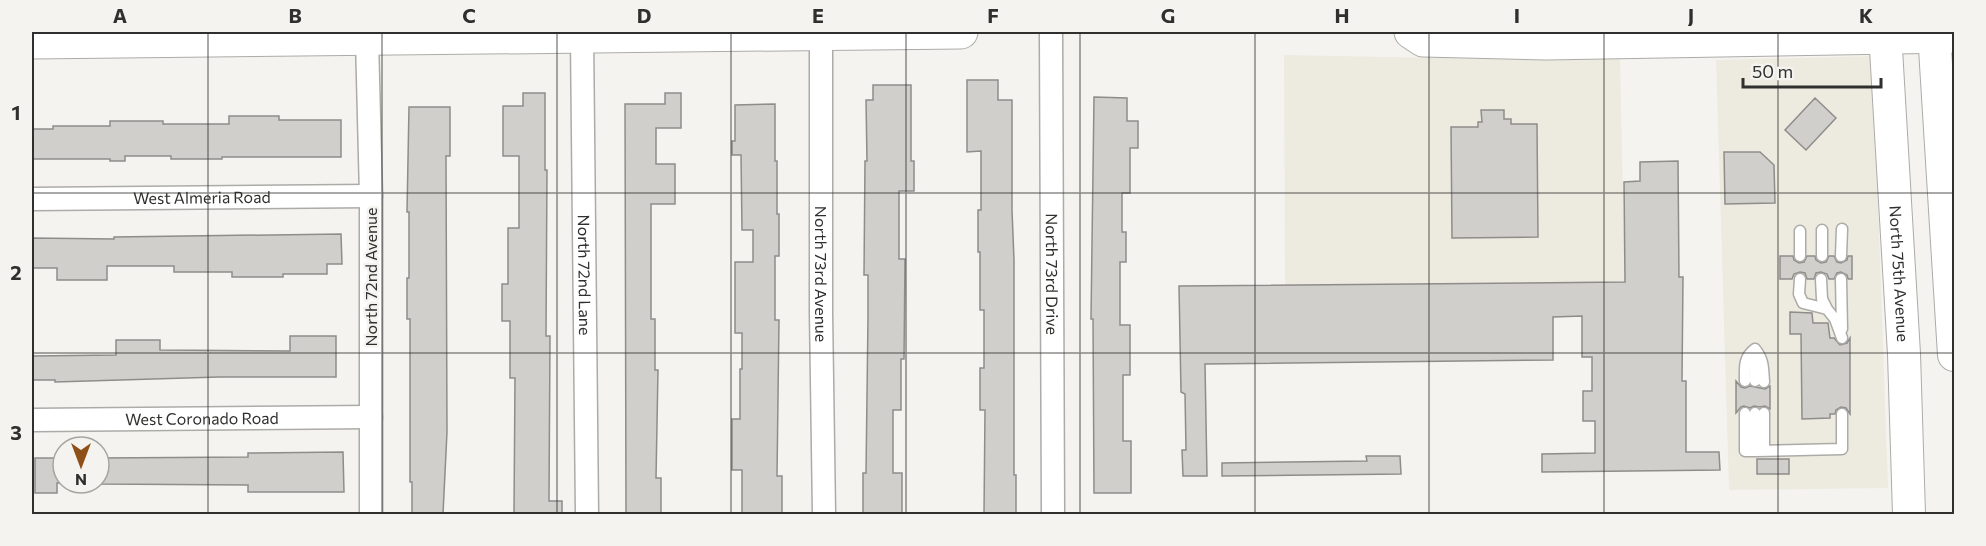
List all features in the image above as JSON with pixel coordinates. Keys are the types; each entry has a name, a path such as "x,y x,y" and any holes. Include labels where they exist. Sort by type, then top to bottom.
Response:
{"main road":[{"path":"32,42 961,32"},
{"path":"1411,32 1423,40 1545,43 1886,34 1941,35 1954,355"},
{"name":"North 75th Avenue","path":"1886,34 1906,383 1909,514"}],"street":[{"name":"North 73rd Drive","path":"1051,32 1053,514"},
{"name":"North 73rd Avenue","path":"821,33 820,313 824,514"},
{"name":"North 72nd Lane","path":"582,37 587,514"},
{"name":"North 72nd Avenue","path":"367,39 371,196 371,514"},
{"name":"West Almeria Road","path":"32,199 371,196"},
{"name":"West Coronado Road","path":"32,420 371,417"}],"lane":[{"path":"1841,256 1842,229"},
{"path":"1822,230 1822,256"},
{"path":"1800,231 1800,256"},
{"path":"1800,279 1799,294 1803,303 1827,309"},
{"path":"1821,279 1822,299 1835,319 1842,338 1841,279"},
{"path":"1754,382 1755,349"},
{"path":"1754,413 1760,451 1842,449 1842,414"}],"shaded area":[{"path":"1284,55 1620,59 1625,282 1285,285"},
{"path":"1873,56 1888,488 1729,490 1716,60"}],"building":[{"path":"967,80 998,80 998,100 1012,100 1016,514 984,514 985,410 980,410 980,368 984,368 984,310 980,310 980,252 978,252 981,151 967,152"},
{"path":"873,85 911,85 911,161 914,161 914,191 899,191 899,259 905,259 904,359 901,359 901,410 893,410 893,473 902,473 902,514 863,514 863,473 866,473 868,317 868,275 864,275 866,100 873,100"},
{"path":"523,93 545,93 546,336 550,336 549,501 562,501 562,514 514,514 515,378 510,378 510,321 502,321 502,284 508,284 508,228 519,228 519,156 503,156 503,106 523,106"},
{"path":"665,93 681,93 681,128 656,128 656,164 675,164 675,204 651,204 651,319 655,319 655,370 658,370 656,478 661,478 661,513 626,513 625,104 665,104"},
{"path":"1094,97 1127,98 1127,121 1138,121 1138,148 1130,148 1130,193 1122,193 1122,232 1126,232 1126,262 1120,262 1120,325 1130,325 1130,375 1123,375 1123,441 1131,441 1131,493 1094,493 1093,319 1091,319"},
{"path":"1815,98 1836,118 1806,150 1785,130"},
{"path":"775,104 775,161 777,161 777,214 779,214 779,256 775,256 775,320 779,320 777,476 782,476 782,514 742,514 742,470 732,470 732,419 740,419 740,369 742,369 742,333 735,333 735,262 753,262 753,230 742,230 741,155 732,155 732,141 735,141 735,105"},
{"path":"409,107 450,107 450,156 446,156 447,432 443,514 412,514 410,319 407,319"},
{"path":"1481,110 1504,110 1504,119 1511,119 1511,124 1537,124 1538,237 1452,238 1451,127 1478,127 1478,122 1482,122"},
{"path":"229,116 279,116 279,120 341,120 341,157 171,159 171,156 125,156 125,161 32,159 32,129 53,129 53,126 110,126 110,121 229,124"},
{"path":"1724,152 1760,152 1774,165 1775,203 1725,204"},
{"path":"1678,161 1679,277 1683,277 1682,381 1686,381 1686,452 1719,452 1720,470 1542,472 1542,454 1595,453 1595,421 1583,421 1583,391 1592,391 1592,357 1582,357 1582,316 1553,317 1553,360 1205,364 1207,476 1183,476 1182,450 1186,450 1185,394 1181,392 1179,286 1625,282 1624,182 1640,181 1640,162"},
{"path":"341,234 342,264 327,264 327,274 232,277 232,272 174,272 174,266 107,266 107,280 57,280 57,268 32,268 32,238 114,239 114,237"},
{"path":"1780,256 1793,256 1794,260 1799,263 1804,262 1807,256 1815,256 1816,260 1821,263 1826,262 1829,256 1834,256 1837,262 1841,263 1847,260 1848,256 1852,256 1852,279 1848,279 1847,275 1841,272 1837,273 1834,279 1829,279 1827,274 1821,272 1816,273 1814,279 1807,279 1805,273 1800,272 1794,274 1792,279 1780,279"},
{"path":"1790,312 1812,313 1813,323 1828,323 1830,338 1834,338 1840,345 1847,343 1850,338 1850,414 1846,408 1841,407 1836,410 1835,414 1830,414 1830,418 1802,419 1801,334 1790,334"},
{"path":"290,336 336,336 336,377 219,377 55,382 55,380 32,380 32,356 116,355 116,340 160,340 160,350 290,351"},
{"path":"1736,381 1745,388 1750,386 1765,389 1770,386 1770,409 1765,406 1750,408 1744,406 1736,413"},
{"path":"343,452 344,492 248,492 248,485 111,484 111,458 248,457 248,453"},
{"path":"1366,456 1400,456 1401,474 1222,476 1222,463 1367,461"},
{"path":"35,458 51,458 51,493 35,493"},
{"path":"1757,459 1789,459 1789,474 1757,474"}]}
